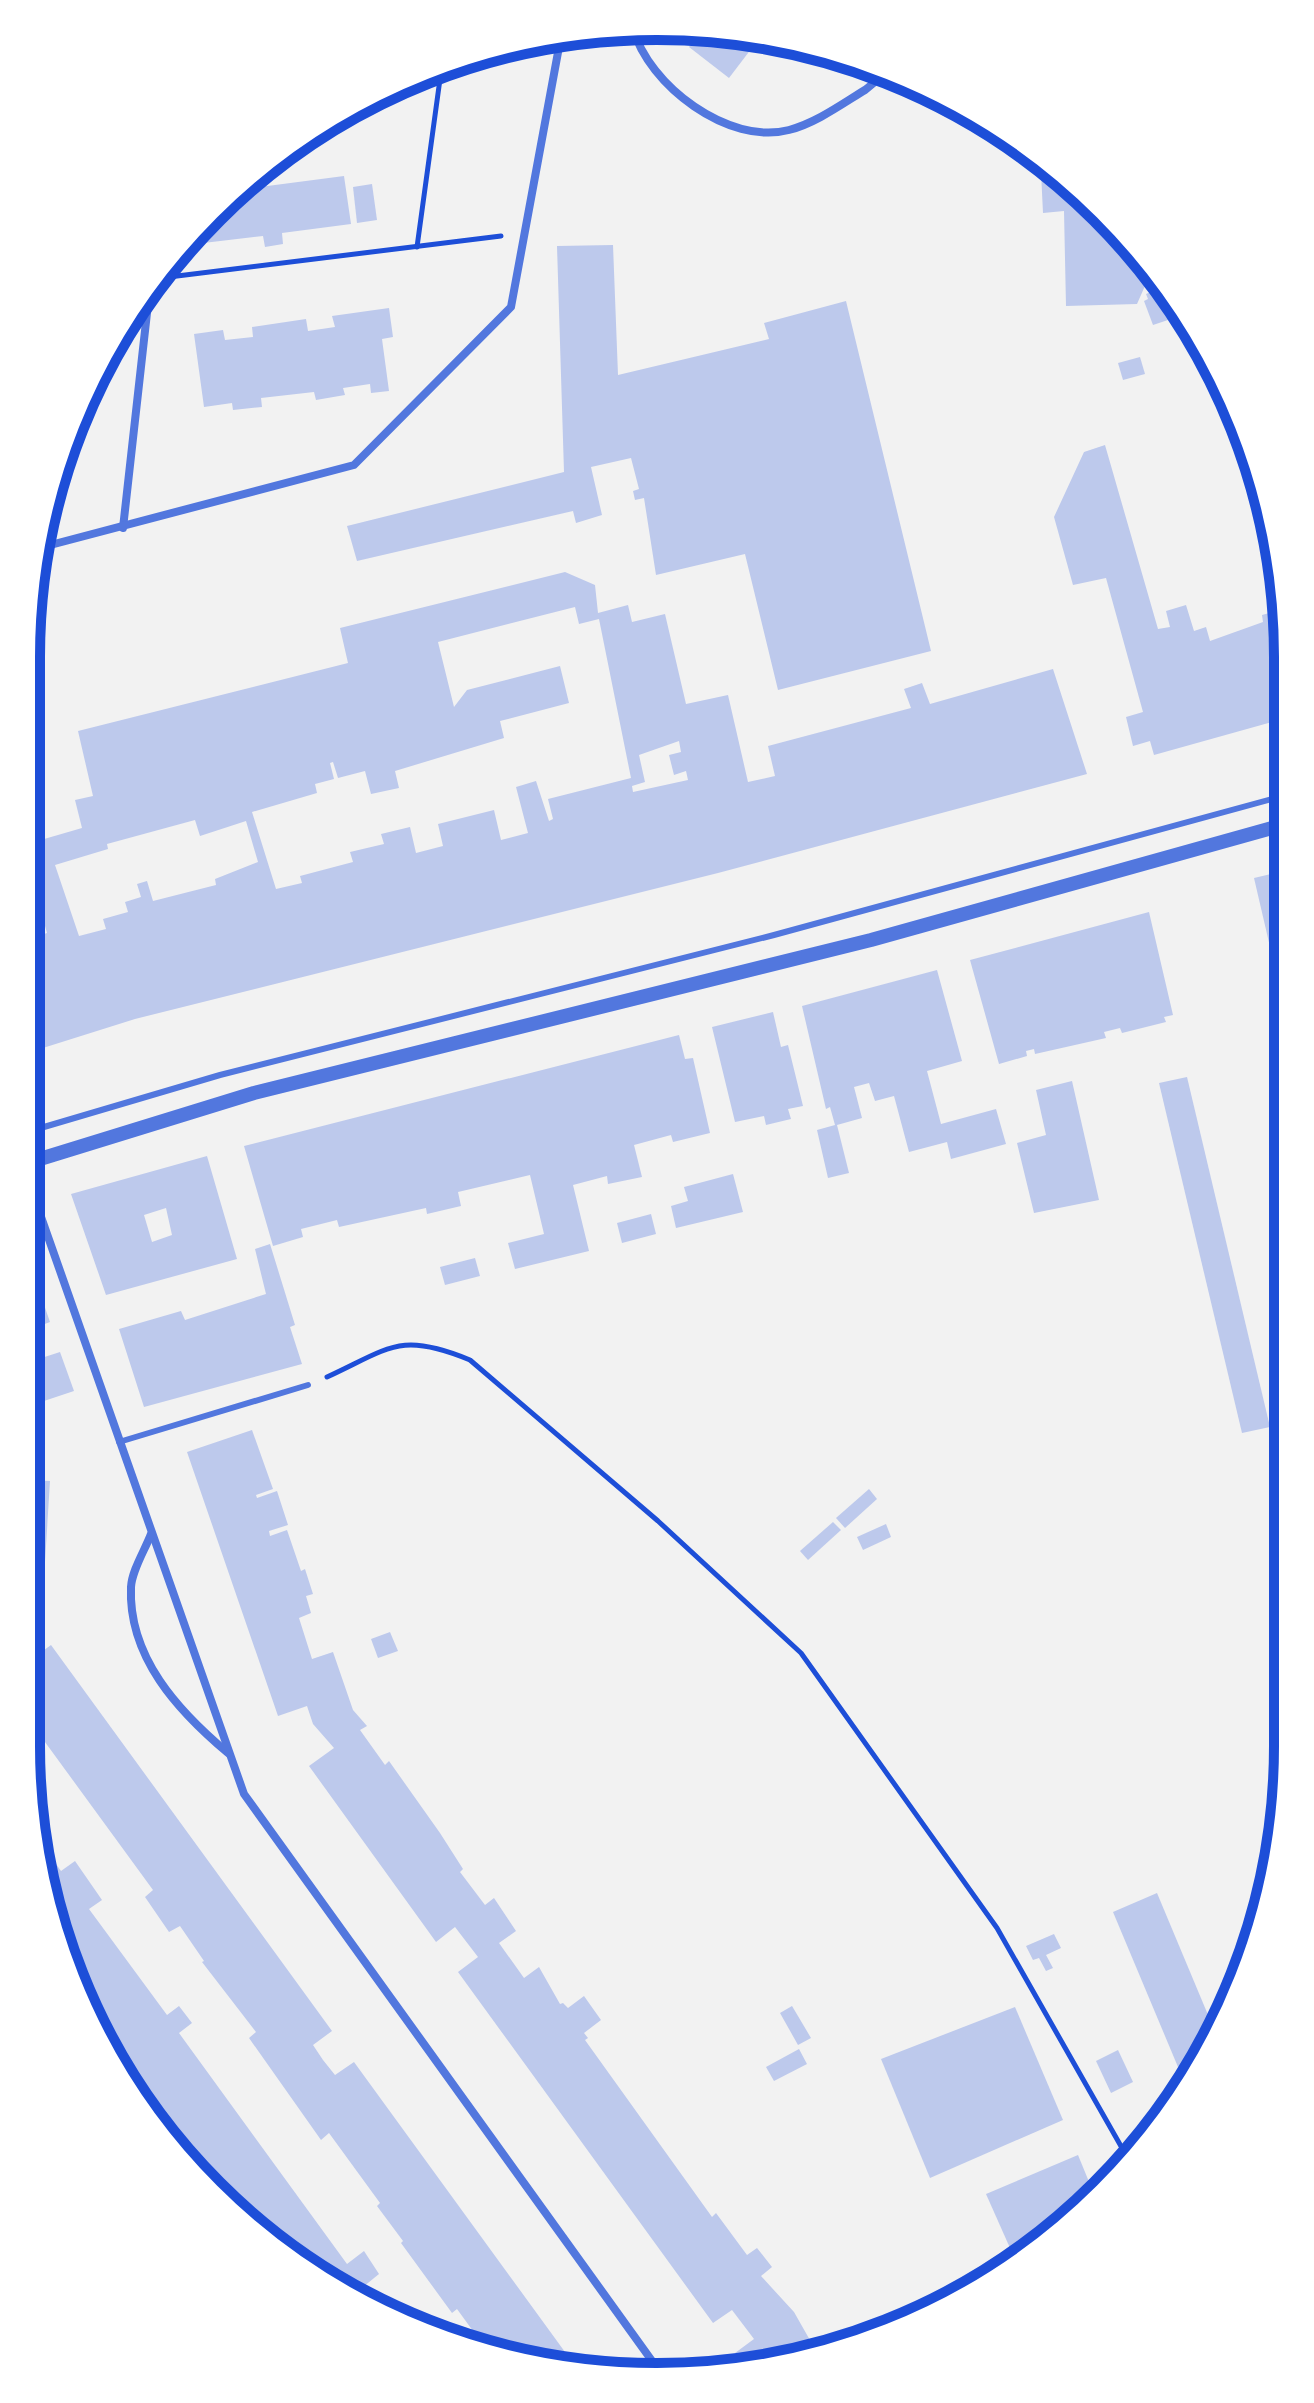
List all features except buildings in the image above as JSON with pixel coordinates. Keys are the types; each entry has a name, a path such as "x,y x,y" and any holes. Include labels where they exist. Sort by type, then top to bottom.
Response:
{"street":[{"path":"639,40 646,56 688,104 738,129 787,131 831,110 877,81"},
{"path":"51,545 354,465 511,307 559,48"},
{"path":"123,528 147,309"},
{"path":"40,1159 254,1093 871,940 1274,828"},
{"path":"40,1214 151,1533 213,1698 228,1753 244,1794 653,2363"},
{"path":"151,1533 131,1583 140,1643 151,1669 189,1721 228,1753"}],"lane":[{"path":"40,1128 220,1075 774,935 1274,798"},
{"path":"119,1442 308,1385"}],"path":[{"path":"417,247 440,80"},
{"path":"172,276 526,233"},
{"path":"308,1385 401,1343 437,1346 470,1360 658,1521 801,1653 997,1928 1123,2150"}]}
